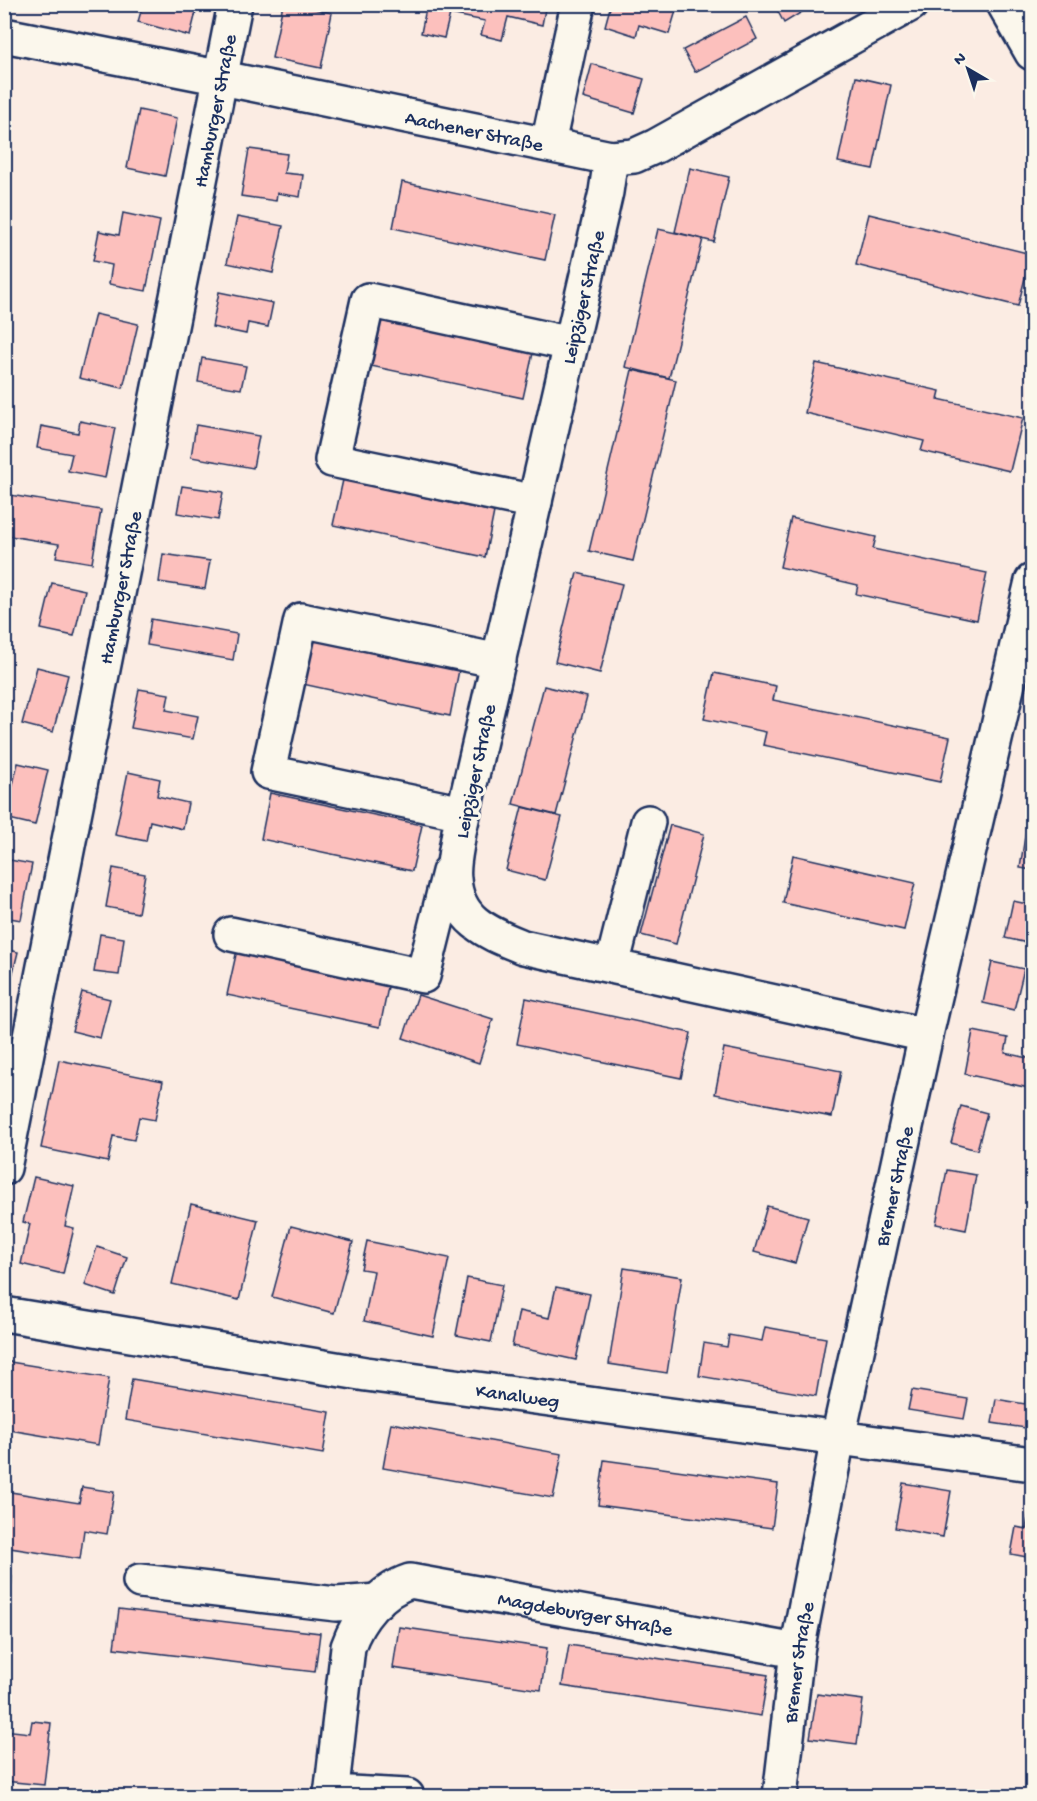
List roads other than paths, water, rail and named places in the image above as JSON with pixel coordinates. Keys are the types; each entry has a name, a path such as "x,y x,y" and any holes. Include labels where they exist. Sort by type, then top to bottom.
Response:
{"street":[{"name":"Hamburger Straße","path":"4,1168 235,4"},
{"path":"548,144 578,4"},
{"name":"Aachener Straße","path":"4,35 611,158 634,156 656,146 911,4"},
{"path":"1004,4 1032,53"},
{"name":"Leipziger Straße","path":"611,158 606,192 461,823 453,879 460,908 486,932 523,947 926,1035"},
{"path":"535,502 332,460 368,300 571,344"},
{"name":"Bremer Straße","path":"780,1797 798,1651 838,1438 926,1035 1032,581"},
{"path":"231,934 423,976 461,823 268,772 301,620 499,661"},
{"path":"612,966 648,822"},
{"name":"Kanalweg","path":"4,1314 366,1374 1032,1464"},
{"path":"140,1581 336,1604 378,1601"},
{"name":"Magdeburger Straße","path":"331,1794 348,1647 360,1621 378,1601 399,1584 410,1581 422,1582 798,1651"},
{"path":"331,1794 407,1797"}]}
